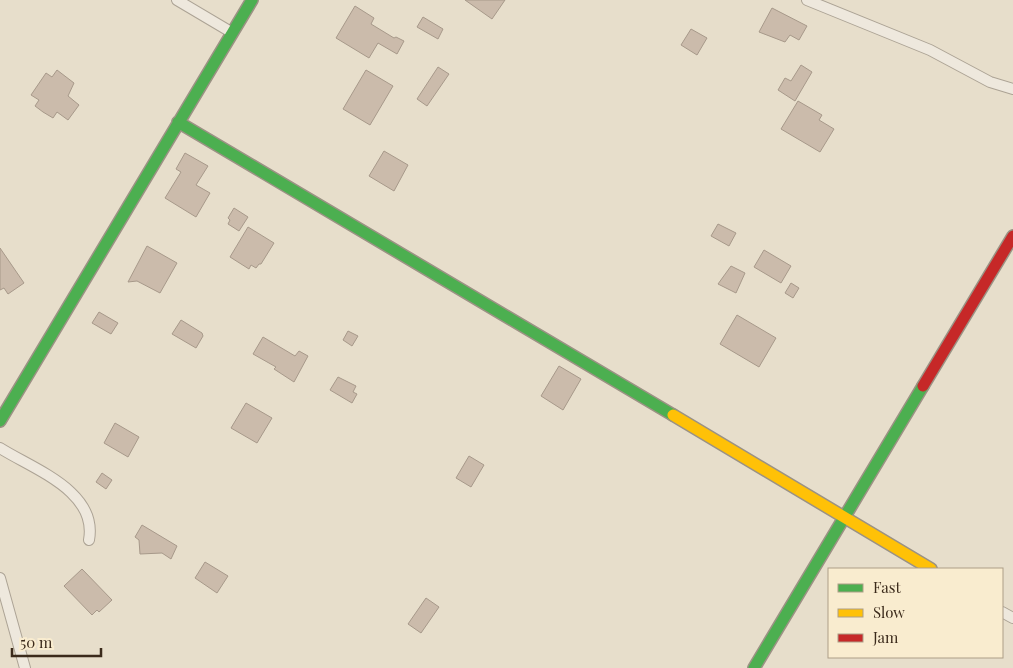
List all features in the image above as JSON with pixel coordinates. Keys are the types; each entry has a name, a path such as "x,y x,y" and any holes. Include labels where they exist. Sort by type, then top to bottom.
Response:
{"street":[{"path":"177,0 232,32"},
{"path":"0,421 252,0"},
{"path":"807,0 930,50 990,82 1013,89"},
{"path":"178,122 328,209 929,568"},
{"path":"754,668 1013,236"},
{"path":"0,448 43,473 76,496 90,522 89,540"},
{"path":"0,578 25,668"}],"building":[{"path":"465,0 505,0 492,19"},
{"path":"355,6 374,18 371,24 394,38 396,37 404,41 397,54 378,43 369,58 336,38"},
{"path":"772,8 807,26 799,40 790,35 785,42 759,32"},
{"path":"423,17 443,29 438,39 417,27"},
{"path":"691,29 707,38 697,55 681,45"},
{"path":"801,65 812,72 795,101 778,90 785,78 791,81"},
{"path":"438,67 449,74 427,106 417,99"},
{"path":"57,70 74,83 68,96 79,105 68,120 57,112 53,118 43,112 35,106 39,100 31,95 46,73 52,77"},
{"path":"366,70 393,86 370,125 343,109"},
{"path":"798,101 822,115 819,120 834,129 820,152 781,129"},
{"path":"384,151 408,165 394,191 369,176"},
{"path":"185,153 208,166 196,185 210,193 196,217 165,198 181,172 176,169"},
{"path":"234,208 248,217 239,231 228,224 230,220 228,218"},
{"path":"718,224 736,233 729,246 711,236"},
{"path":"248,227 274,243 261,264 256,268 251,265 249,269 230,257"},
{"path":"147,246 177,263 160,293 137,281 128,282"},
{"path":"0,248 24,283 8,294 4,288 0,290"},
{"path":"764,250 791,266 781,283 754,267"},
{"path":"731,266 745,273 736,293 718,284"},
{"path":"791,283 799,288 793,298 785,293"},
{"path":"99,312 118,323 111,334 92,323"},
{"path":"737,315 776,338 759,367 720,344"},
{"path":"181,320 202,333 203,336 196,348 172,334"},
{"path":"348,331 358,336 352,346 343,340"},
{"path":"263,337 295,356 299,351 308,356 294,382 274,369 276,367 253,354"},
{"path":"559,366 581,379 563,410 541,396"},
{"path":"338,377 356,386 353,392 357,394 352,403 330,390"},
{"path":"246,403 272,418 257,443 231,428"},
{"path":"115,423 139,437 128,457 104,443"},
{"path":"469,456 484,465 471,487 456,478"},
{"path":"102,473 112,480 106,489 96,482"},
{"path":"142,525 177,546 171,559 162,553 140,554 139,540 135,537"},
{"path":"205,562 228,576 217,593 195,578"},
{"path":"82,569 112,600 99,612 97,610 92,615 64,586"},
{"path":"426,598 439,607 421,633 408,624"}],"traffic: fast":[{"path":"0,421 252,0"},
{"path":"178,122 673,415"},
{"path":"754,668 923,386"}],"traffic: slow":[{"path":"673,415 929,568"}],"traffic: jam":[{"path":"923,386 1013,236"}]}
